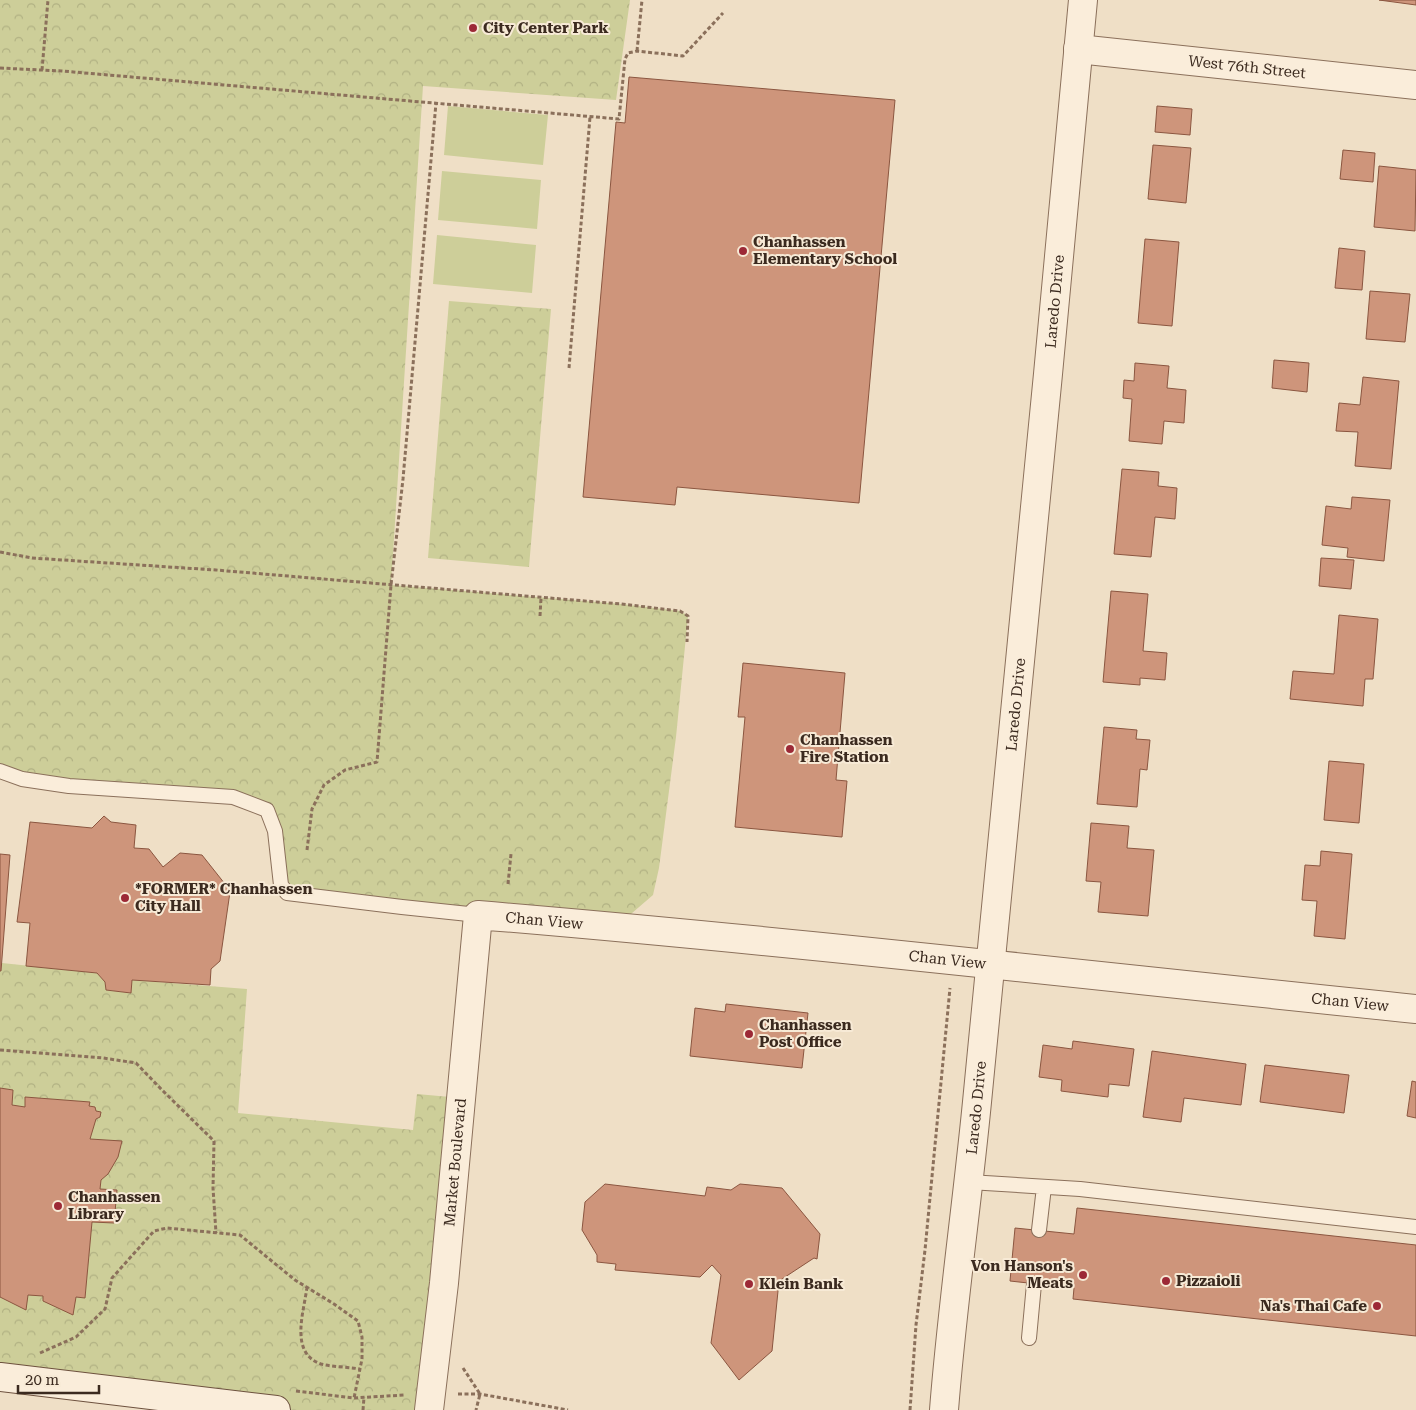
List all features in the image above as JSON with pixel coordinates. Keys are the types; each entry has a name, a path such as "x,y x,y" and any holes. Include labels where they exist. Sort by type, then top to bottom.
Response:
{"street":[{"name":"Laredo Drive","path":"944,1410 951,1328 969,1182 1083,0"},
{"name":"West 76th Street","path":"1078,49 1416,85"},
{"name":"Chan View","path":"478,914 864,950 990,965 1416,1009"},
{"name":"Market Boulevard","path":"429,1410 444,1283 478,914"},
{"path":"0,1377 276,1410"}],"lane":[{"path":"0,770 22,779 69,786 232,797 267,810 276,831 281,886 287,893 402,908 478,914"},
{"path":"969,1182 1080,1189 1416,1227"},
{"path":"1039,1230 1044,1186"},
{"path":"1029,1338 1034,1284"}],"path":[{"path":"42,70 48,0"},
{"path":"637,51 642,0"},
{"path":"0,68 619,119 625,59 628,53 637,51 683,56 723,13"},
{"path":"307,850 312,809 324,785 345,770 377,762 390,585 403,479 436,103"},
{"path":"569,368 590,117"},
{"path":"0,552 32,558 216,570 621,604 680,611 688,616 687,642"},
{"path":"540,616 541,598"},
{"path":"508,884 511,854"},
{"path":"910,1410 916,1325 925,1250 950,984"},
{"path":"0,1050 103,1058 136,1063 214,1141 213,1188 216,1233"},
{"path":"34,1355 76,1338 105,1309 112,1278 154,1231 167,1228 240,1235 295,1280 358,1321 362,1337 360,1369 354,1398"},
{"path":"307,1287 300,1338 305,1353 320,1363 360,1369"},
{"path":"461,1365 480,1394 476,1410"},
{"path":"363,1410 364,1397"}],"green space":[{"name":"City Center Park","path":"0,0 630,0 616,100 423,86 391,585 621,604 680,611 688,616 676,737 659,868 653,895 617,926 281,885 267,810 233,797 22,779 0,771"},
{"path":"448,106 548,115 543,165 444,155"},
{"path":"442,171 541,180 537,229 438,220"},
{"path":"437,235 536,245 532,293 433,284"},
{"path":"449,301 551,309 529,567 428,558"},
{"path":"2,963 97,973 105,982 106,990 130,993 132,980 247,989 238,1113 413,1130 417,1094 461,1098 429,1410 260,1410 0,1380 0,971"}],"building":[{"path":"1379,0 1416,0 1416,5"},
{"name":"Chanhassen Elementary School","path":"629,77 895,100 859,503 677,487 675,505 583,497 616,122 625,123"},
{"path":"1157,106 1192,109 1190,135 1155,132"},
{"path":"1153,145 1191,148 1186,203 1148,199"},
{"path":"1343,150 1375,153 1373,182 1340,179"},
{"path":"1379,166 1416,170 1415,231 1374,227"},
{"path":"1145,239 1179,242 1172,326 1138,323"},
{"path":"1339,248 1365,251 1362,290 1335,288"},
{"path":"1370,291 1410,294 1405,342 1366,339"},
{"path":"1274,360 1309,363 1307,392 1272,388"},
{"path":"1135,363 1169,366 1167,388 1186,390 1184,423 1164,421 1162,444 1129,441 1132,399 1123,398 1124,380 1134,381"},
{"path":"1363,377 1399,381 1391,469 1355,466 1358,432 1336,431 1339,403 1360,405"},
{"path":"1122,469 1159,472 1158,486 1177,488 1175,519 1155,517 1151,557 1114,554"},
{"path":"1352,497 1390,500 1384,561 1347,557 1348,548 1322,545 1326,506 1351,509"},
{"path":"1321,558 1354,560 1351,589 1319,586"},
{"path":"1111,591 1148,594 1143,651 1167,653 1165,680 1140,678 1140,685 1103,682"},
{"path":"1339,615 1378,619 1373,679 1365,679 1363,706 1290,699 1293,671 1334,674"},
{"name":"Chanhassen Fire Station","path":"743,663 845,673 836,780 847,781 842,837 735,827 745,717 738,717"},
{"path":"1104,727 1137,730 1136,739 1150,740 1147,770 1140,769 1137,807 1097,804"},
{"path":"1329,761 1364,764 1359,823 1324,820"},
{"name":"*FORMER* Chanhassen City Hall","path":"104,816 111,822 136,825 134,848 149,849 163,867 180,853 202,855 225,884 231,885 220,961 211,969 210,985 132,980 131,993 106,990 105,982 97,973 26,966 30,923 17,922 30,822 92,828"},
{"path":"1091,823 1129,826 1127,848 1154,850 1148,916 1098,912 1101,882 1086,881"},
{"path":"1321,851 1352,854 1345,939 1314,936 1317,901 1302,900 1305,865 1320,866"},
{"path":"0,854 10,855 1,971 0,971"},
{"name":"Chanhassen Post Office","path":"726,1004 808,1013 802,1068 690,1056 695,1008 725,1012"},
{"path":"1073,1041 1134,1049 1129,1086 1109,1084 1108,1097 1061,1091 1062,1080 1039,1077 1043,1045 1072,1049"},
{"path":"1152,1051 1246,1064 1241,1105 1184,1098 1181,1122 1143,1117"},
{"path":"1265,1065 1349,1075 1344,1113 1260,1102"},
{"path":"1412,1081 1416,1082 1416,1118 1407,1116"},
{"name":"Chanhassen Library","path":"0,1088 13,1090 12,1105 25,1107 25,1097 90,1102 89,1106 95,1107 96,1111 101,1112 100,1117 96,1119 90,1139 122,1141 118,1157 108,1174 101,1180 100,1189 117,1190 114,1223 92,1222 85,1298 76,1297 73,1315 43,1301 43,1296 28,1295 26,1310 0,1297"},
{"name":"Klein Bank","path":"605,1184 705,1196 707,1187 731,1190 740,1184 782,1188 820,1234 817,1259 814,1258 779,1281 772,1351 739,1380 711,1343 721,1275 712,1265 700,1277 615,1270 616,1264 597,1262 597,1255 582,1230 585,1202"},
{"path":"1077,1208 1416,1245 1416,1336 1073,1299 1074,1288 1010,1281 1015,1228 1074,1234"}],"place":[{"name":"City Center Park","path":"473,28"},
{"name":"Chanhassen Elementary School","path":"743,251"},
{"name":"Chanhassen Fire Station","path":"790,749"},
{"name":"*FORMER* Chanhassen City Hall","path":"125,898"},
{"name":"Chanhassen Post Office","path":"749,1034"},
{"name":"Chanhassen Library","path":"58,1206"},
{"name":"Von Hanson's Meats","path":"1083,1275"},
{"name":"Pizzaioli","path":"1166,1281"},
{"name":"Klein Bank","path":"749,1284"},
{"name":"Na's Thai Cafe","path":"1377,1306"}]}
